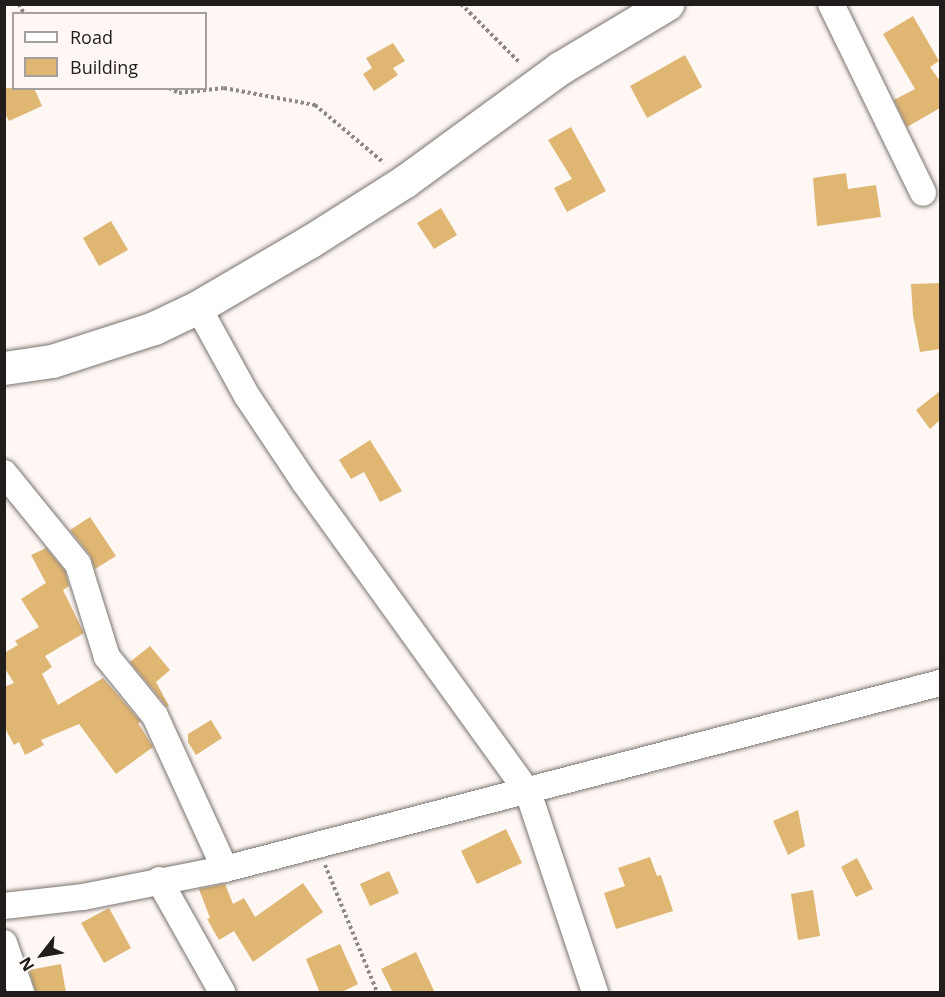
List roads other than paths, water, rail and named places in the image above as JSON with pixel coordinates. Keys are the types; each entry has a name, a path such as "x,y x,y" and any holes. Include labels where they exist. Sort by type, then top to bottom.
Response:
{"street":[{"path":"4,368 52,361 153,328 198,307 309,242 405,181 539,83 667,4"},
{"path":"831,4 922,193"},
{"path":"198,307 247,396 304,483 528,792 595,993"},
{"path":"4,473 78,564 107,657 154,716 225,869"},
{"path":"4,906 83,897 159,880 225,869 940,683"},
{"path":"159,880 222,993"},
{"path":"4,943 21,993"}]}
